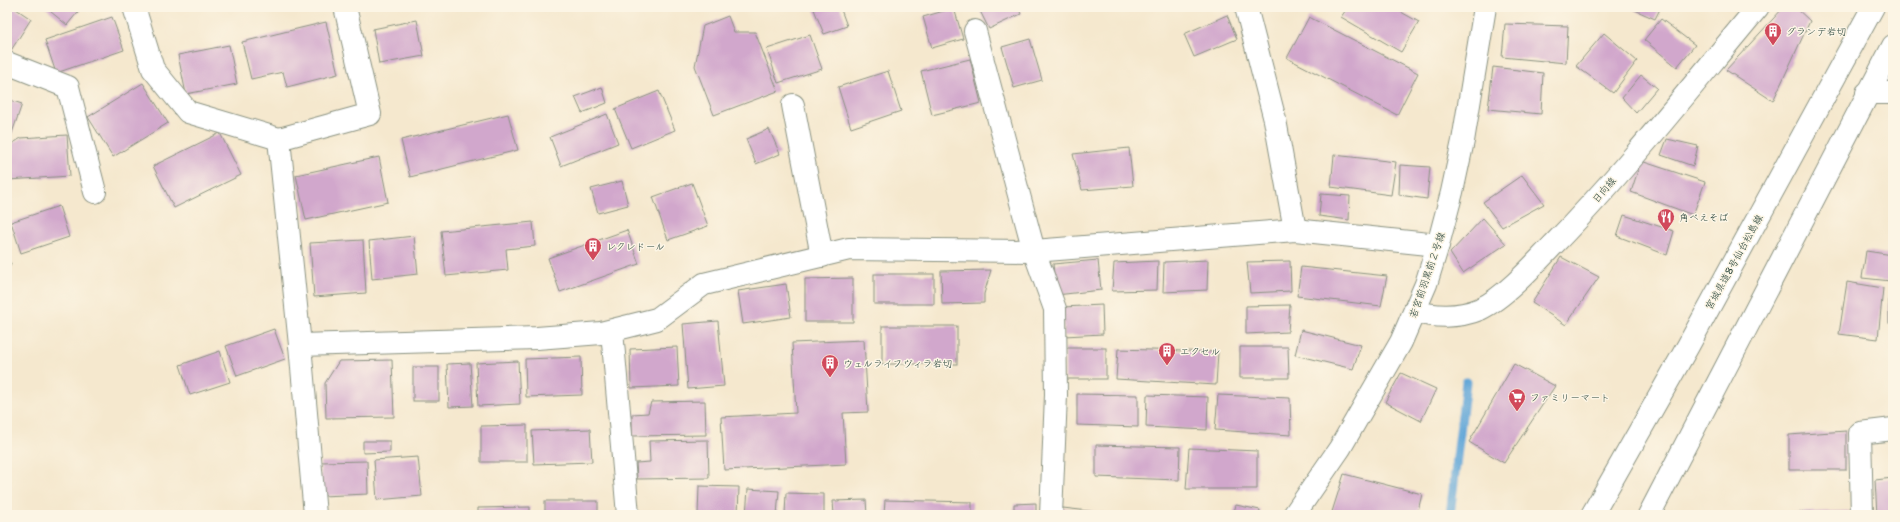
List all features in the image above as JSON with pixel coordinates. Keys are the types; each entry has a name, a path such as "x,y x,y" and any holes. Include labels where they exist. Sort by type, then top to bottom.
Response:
{"street":[{"path":"134,7 153,68 188,112 279,139 370,114 345,7"},
{"path":"1246,7 1275,120 1294,230"},
{"name":"若宮前羽黒前２号線","path":"1294,515 1340,448 1401,342 1415,312 1438,246 1452,192 1463,141 1485,7"},
{"name":"日向線","path":"1415,312 1436,316 1459,315 1481,309 1522,277 1587,211 1758,7"},
{"name":"宮城県道8号仙台松島線","path":"1592,515 1688,346 1873,7"},
{"path":"975,31 1034,250 1055,309 1056,395 1051,515"},
{"path":"1649,515 1893,46"},
{"path":"7,63 68,87 95,192"},
{"path":"1868,93 1893,93"},
{"path":"793,105 822,256"},
{"path":"279,139 300,345 315,515"},
{"path":"300,345 537,338 601,334 657,319 704,284 850,249 1034,250 1294,230 1438,246"},
{"path":"612,331 628,515"},
{"path":"1862,515 1860,433 1893,429"}],"building":[{"path":"7,7 13,7 31,19 10,52 7,50"},
{"path":"45,7 82,7 67,25"},
{"path":"813,7 840,7 847,26 824,34"},
{"path":"978,7 1018,7 1021,14 989,29"},
{"path":"1348,7 1392,7 1419,22 1401,52 1341,17"},
{"path":"1628,7 1661,7 1655,19"},
{"name":"グランデ岩切","path":"1784,7 1795,7 1810,21 1773,101 1726,70"},
{"path":"954,8 963,39 932,48 923,17"},
{"path":"1227,15 1237,39 1194,57 1184,34"},
{"path":"728,16 734,32 755,32 778,91 714,115 695,66 703,26"},
{"path":"112,17 124,50 56,73 45,40"},
{"path":"1309,17 1418,73 1397,115 1287,58"},
{"path":"1661,19 1695,45 1677,67 1644,40"},
{"path":"417,20 424,56 379,64 373,29"},
{"path":"326,22 338,74 287,87 283,72 251,79 242,42"},
{"path":"1505,24 1568,26 1566,63 1502,57"},
{"path":"1604,33 1637,61 1613,93 1576,66"},
{"path":"810,35 822,69 778,83 767,49"},
{"path":"1030,39 1042,80 1014,88 1002,47"},
{"path":"229,45 237,84 186,94 178,55"},
{"path":"970,59 981,103 932,115 921,71"},
{"path":"1493,67 1543,73 1541,114 1488,109"},
{"path":"888,71 901,111 851,128 838,87"},
{"path":"1641,75 1657,88 1636,113 1622,98"},
{"path":"143,83 168,123 113,157 88,117"},
{"path":"602,87 607,103 582,113 575,97"},
{"path":"659,91 675,130 631,148 615,109"},
{"path":"7,99 22,104 11,136 7,134"},
{"path":"508,114 518,150 410,177 401,140"},
{"path":"607,114 618,143 561,166 550,137"},
{"path":"769,129 780,154 756,164 746,139"},
{"path":"220,133 241,175 174,208 153,166"},
{"path":"67,135 70,176 8,180 7,147 21,138"},
{"path":"1667,139 1698,146 1693,166 1661,155"},
{"path":"1129,148 1133,186 1082,190 1073,154"},
{"path":"1334,155 1396,162 1391,195 1331,187"},
{"path":"379,157 388,202 306,220 296,175"},
{"path":"1641,161 1705,182 1693,215 1631,192"},
{"path":"1400,165 1430,167 1427,199 1399,195"},
{"path":"1522,175 1544,204 1502,227 1483,202"},
{"path":"622,181 628,205 598,213 591,189"},
{"path":"692,183 708,226 668,240 653,197"},
{"path":"1321,194 1350,196 1349,220 1319,216"},
{"path":"59,206 69,237 21,253 11,222"},
{"path":"1624,215 1674,231 1667,255 1617,236"},
{"path":"1483,218 1506,244 1463,273 1450,253"},
{"path":"533,222 535,246 506,249 508,270 446,276 441,231"},
{"name":"レクレドール","path":"627,230 639,264 560,292 548,258"},
{"path":"414,236 418,274 372,279 369,241"},
{"path":"363,240 366,293 314,297 310,243"},
{"path":"1866,251 1893,255 1891,281 1862,278"},
{"path":"1561,257 1599,277 1566,325 1532,303"},
{"path":"1098,260 1101,290 1056,295 1053,264"},
{"path":"1208,260 1207,290 1163,292 1164,262"},
{"path":"1158,261 1157,290 1112,291 1114,263"},
{"path":"1290,261 1291,291 1250,293 1247,262"},
{"path":"7,262 11,263 7,274"},
{"path":"1301,267 1387,276 1381,306 1297,296"},
{"path":"991,270 984,294 984,303 942,304 941,271"},
{"path":"874,274 934,274 934,304 874,304"},
{"path":"853,278 853,322 805,322 805,279"},
{"path":"1847,282 1883,288 1878,339 1839,334"},
{"path":"786,284 791,317 743,324 738,291"},
{"path":"1889,289 1893,289 1893,323 1889,323"},
{"path":"1102,305 1103,334 1064,336 1063,307"},
{"path":"1290,305 1288,332 1246,334 1246,306"},
{"path":"718,321 724,386 688,389 683,324"},
{"path":"882,326 957,326 957,364 882,364"},
{"path":"274,329 285,359 237,376 226,346"},
{"path":"1301,330 1361,345 1353,369 1295,355"},
{"name":"ウェルライフヴィラ岩切","path":"864,340 868,412 843,413 846,464 724,470 721,417 796,413 792,343"},
{"path":"677,347 679,386 631,388 630,349"},
{"path":"1240,347 1288,347 1289,378 1240,378"},
{"path":"1065,348 1106,348 1106,379 1065,379"},
{"name":"エクセル","path":"1118,349 1218,352 1216,385 1116,379"},
{"path":"220,351 230,382 190,395 180,365"},
{"path":"581,357 582,395 526,397 525,359"},
{"path":"392,360 394,417 326,418 325,383 339,361"},
{"path":"518,361 520,404 478,406 476,363"},
{"path":"470,363 473,406 449,407 447,364"},
{"path":"1514,364 1555,386 1504,463 1469,442"},
{"path":"413,367 439,367 439,401 413,401"},
{"path":"1401,373 1436,389 1421,421 1385,402"},
{"path":"1077,394 1138,395 1138,427 1077,425"},
{"path":"1147,395 1208,397 1207,430 1146,427"},
{"path":"1218,395 1290,398 1291,435 1215,430"},
{"path":"705,401 706,435 632,436 632,414 648,413 651,402"},
{"path":"527,425 527,462 481,462 481,426"},
{"path":"590,429 592,462 534,464 532,431"},
{"path":"1846,431 1846,470 1789,470 1789,435"},
{"path":"708,440 709,478 637,479 636,463 650,462 649,441"},
{"path":"363,441 390,441 390,452 363,453"},
{"path":"1096,445 1180,447 1179,480 1096,477"},
{"path":"1189,448 1257,451 1257,489 1186,489"},
{"path":"418,457 422,496 377,500 374,460"},
{"path":"367,461 368,494 322,496 320,462"},
{"path":"1344,474 1422,494 1417,515 1331,515"},
{"path":"1893,478 1893,515 1877,515 1875,480"},
{"path":"699,486 739,487 738,515 698,515"},
{"path":"748,489 779,491 777,515 746,515"},
{"path":"786,493 824,494 824,515 785,515"},
{"path":"866,500 867,515 834,515 833,501"},
{"path":"885,500 972,502 972,515 884,515"},
{"path":"545,501 598,501 598,515 545,515"},
{"path":"1036,503 1036,515 1014,515 1014,504"},
{"path":"1236,505 1260,510 1259,515 1233,515"},
{"path":"530,507 530,515 478,515 478,508"},
{"path":"1063,508 1114,514 1114,515 1062,515"},
{"path":"1848,511 1849,515 1779,515 1779,513"}],"waterway":[{"path":"1450,515 1466,382"}],"place":[{"name":"グランデ岩切","path":"1773,46"},
{"name":"角べえそば","path":"1666,232"},
{"name":"レクレドール","path":"593,261"},
{"name":"エクセル","path":"1167,366"},
{"name":"ウェルライフヴィラ岩切","path":"830,378"},
{"name":"ファミリーマート","path":"1517,412"}]}
